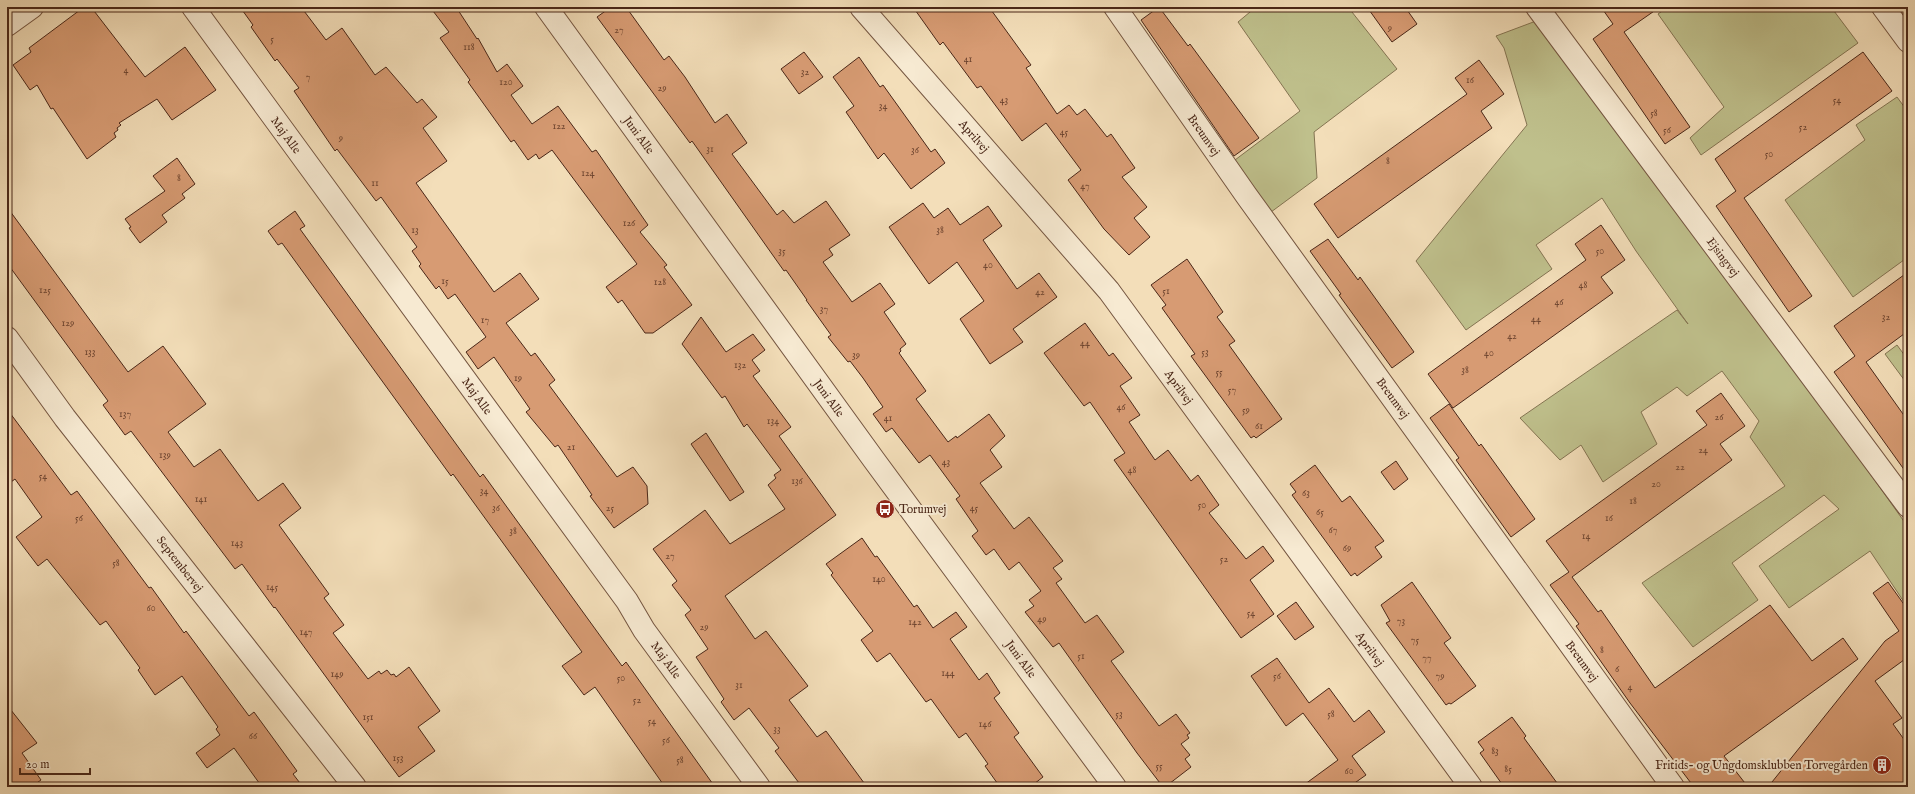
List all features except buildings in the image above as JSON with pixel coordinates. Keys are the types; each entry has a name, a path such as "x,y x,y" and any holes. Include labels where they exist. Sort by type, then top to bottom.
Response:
{"street":[{"path":"7,25 32,7"},
{"name":"Maj Alle","path":"193,7 622,594 644,630 759,787"},
{"name":"Juni Alle","path":"546,7 874,460 1115,787"},
{"name":"Aprilvej","path":"862,7 1109,291 1472,787"},
{"name":"Breumvej","path":"1115,7 1246,195 1673,787"},
{"name":"Ejsingvej","path":"1537,7 1908,506"},
{"path":"1883,7 1908,41"},
{"name":"Septembervej","path":"7,338 65,418 355,787"}],"green space":[{"path":"1256,7 1348,7 1397,69 1314,132 1317,178 1267,215 1231,163 1300,111 1238,22"},
{"path":"1668,7 1831,7 1858,43 1701,155 1690,138 1724,107 1658,14"},
{"path":"1536,21 1728,274 1908,527 1908,608 1870,551 1789,608 1759,566 1839,509 1824,495 1732,563 1758,600 1693,647 1642,583 1785,486 1750,437 1759,421 1722,371 1687,396 1677,387 1641,412 1657,444 1603,482 1581,445 1560,460 1520,418 1677,310 1688,324 1636,251 1602,198 1536,245 1552,269 1466,330 1416,261 1527,125 1504,48 1496,36"},
{"path":"1897,97 1908,112 1908,257 1853,297 1785,200 1865,140 1856,125"},
{"path":"1897,345 1908,360 1908,385 1885,354"}],"place":[{"name":"Torumvej","path":"885,509"},
{"name":"Fritids- og Ungdomsklubben Torvegården","path":"1882,765"}]}
